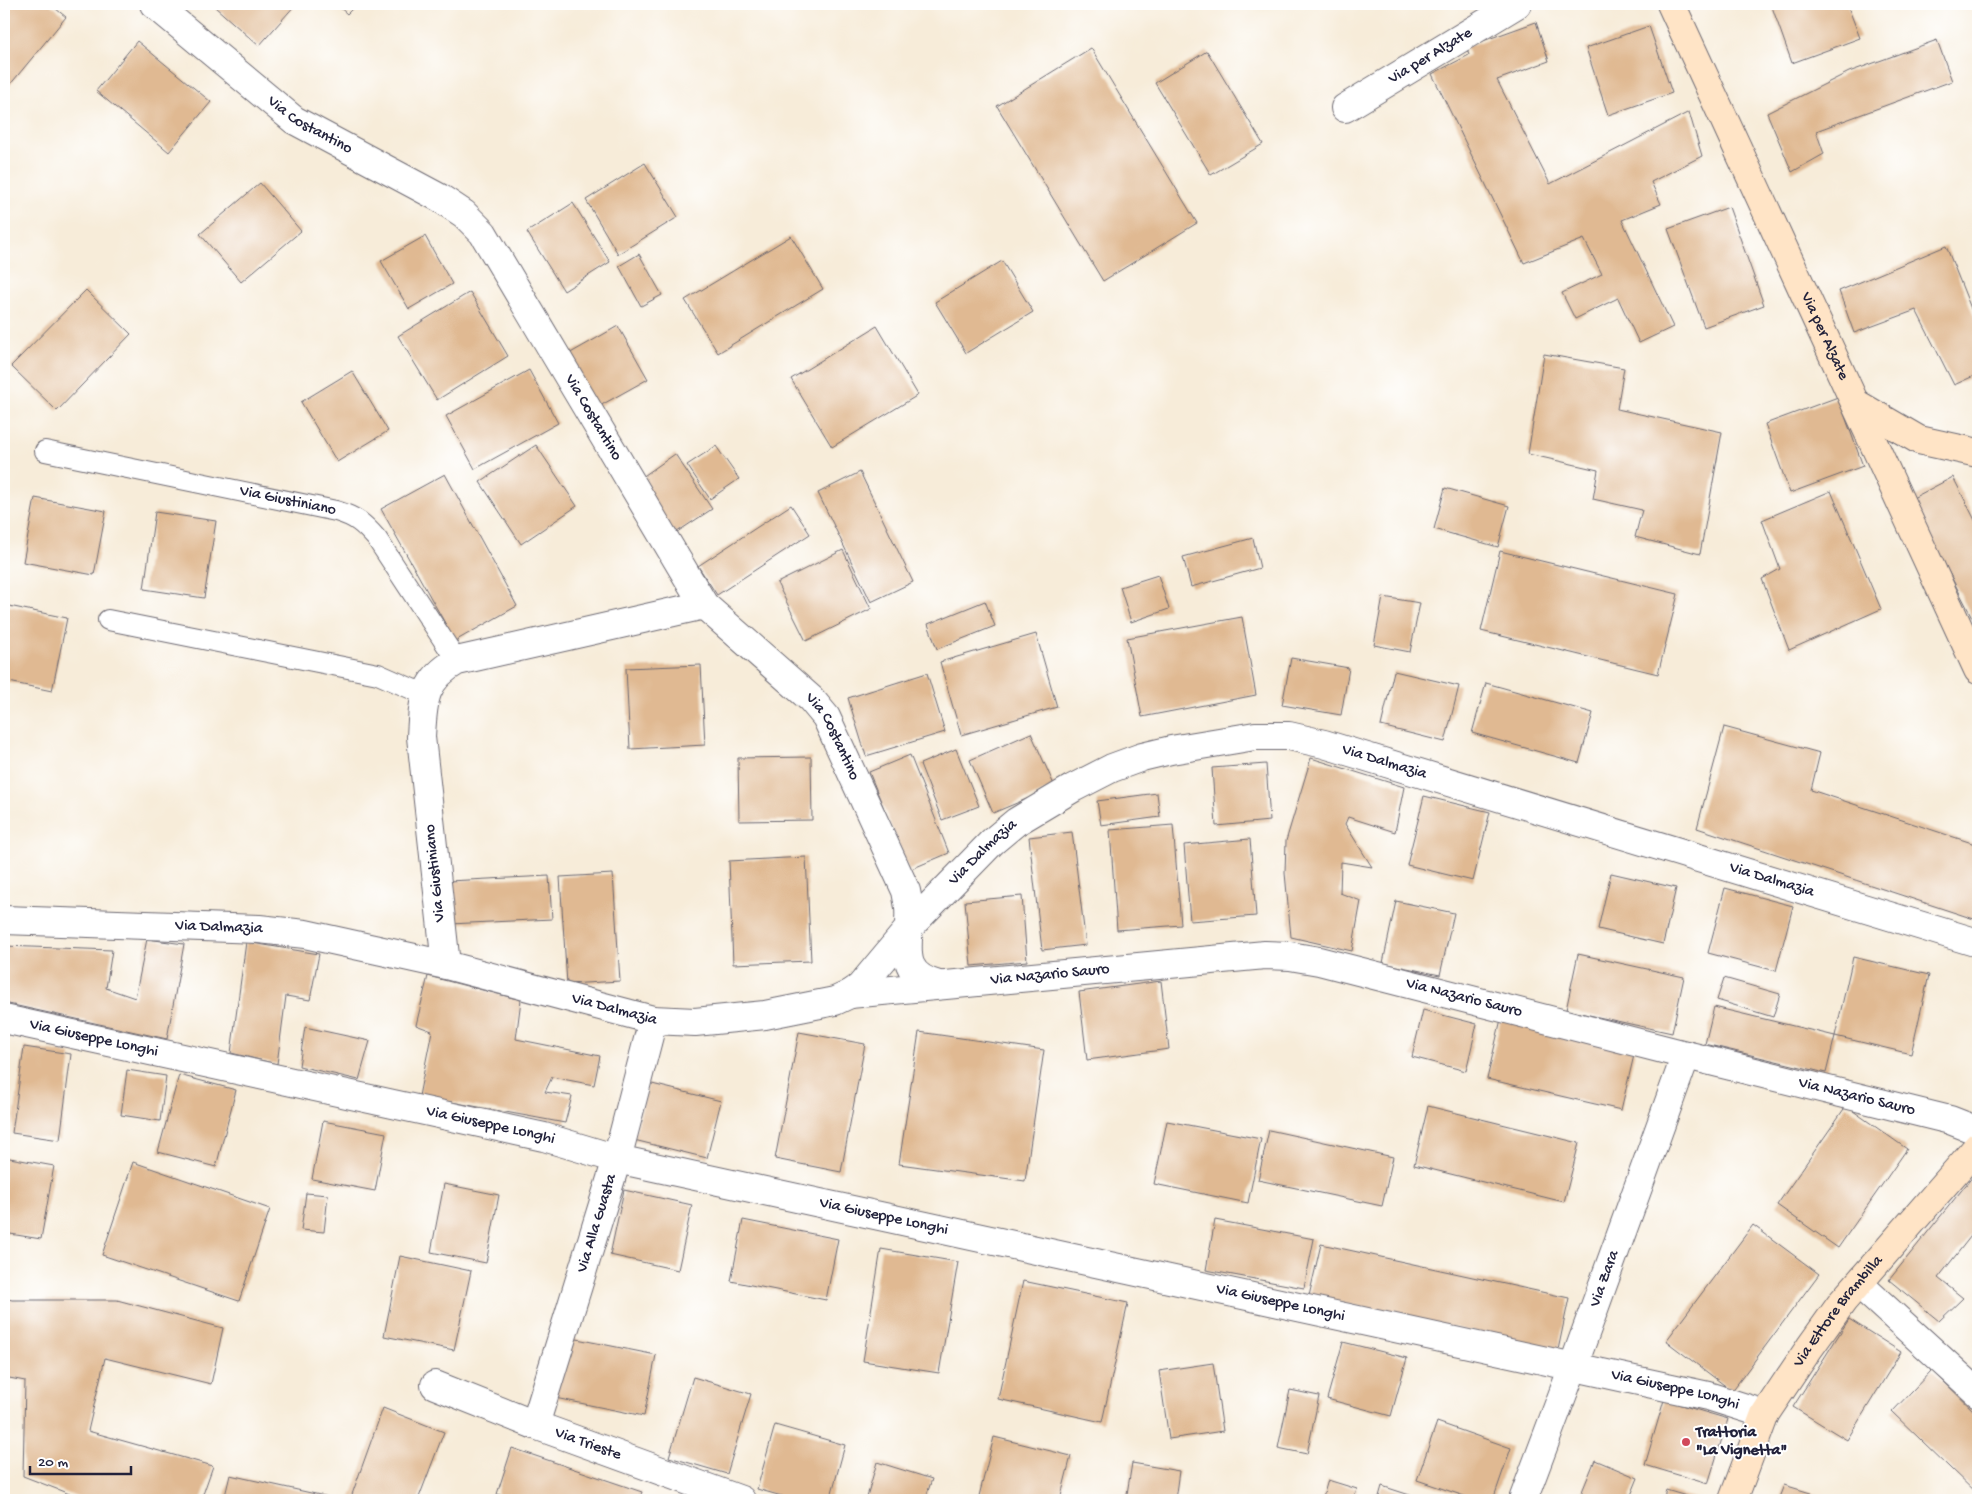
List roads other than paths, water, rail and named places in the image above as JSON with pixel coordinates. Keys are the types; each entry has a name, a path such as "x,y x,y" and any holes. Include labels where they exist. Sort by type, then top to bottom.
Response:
{"street":[{"name":"Via Costantino","path":"154,4 294,120 440,198 464,214 483,233 704,605 811,699 826,717 906,891 909,908 907,932"},
{"name":"Via per Alzate","path":"1345,108 1517,4"},
{"name":"Via per Alzate","path":"1671,4 1978,670"},
{"path":"1857,404 1919,440 1978,453"},
{"name":"Via Giustiniano","path":"446,965 421,737 422,709 431,683 443,669 457,661 704,605"},
{"name":"Via Dalmazia","path":"4,920 268,930 305,934 446,965 653,1020 695,1022 765,1015 835,1001 860,987 907,932 992,842 1016,822 1073,788 1112,768 1142,757 1171,750 1254,736 1289,736 1324,744 1978,943"},
{"path":"907,932 909,961 915,972 926,982 939,985"},
{"name":"Via Nazario Sauro","path":"850,994 1265,954 1290,956 1319,961 1950,1120 1978,1131"},
{"name":"Via Giuseppe Longhi","path":"4,1019 544,1137 617,1159 1708,1396 1765,1414"},
{"name":"Via Alla Guasta","path":"535,1425 617,1159 653,1020"},
{"name":"Via Zara","path":"1522,1500 1573,1368 1686,1055"},
{"name":"Via Ettore Brambilla","path":"1733,1500 1765,1414 1826,1324 1978,1146"},
{"path":"1859,1284 1978,1393"},
{"name":"Via Trieste","path":"435,1385 535,1425 741,1500"}],"lane":[{"name":"Via Giustiniano","path":"45,451 336,511 352,516 364,524 377,540 457,661"},
{"path":"108,620 378,674 412,689 428,692"}],"place":[{"name":"Trattoria \"La Vignetta\"","path":"1686,1442"}]}
